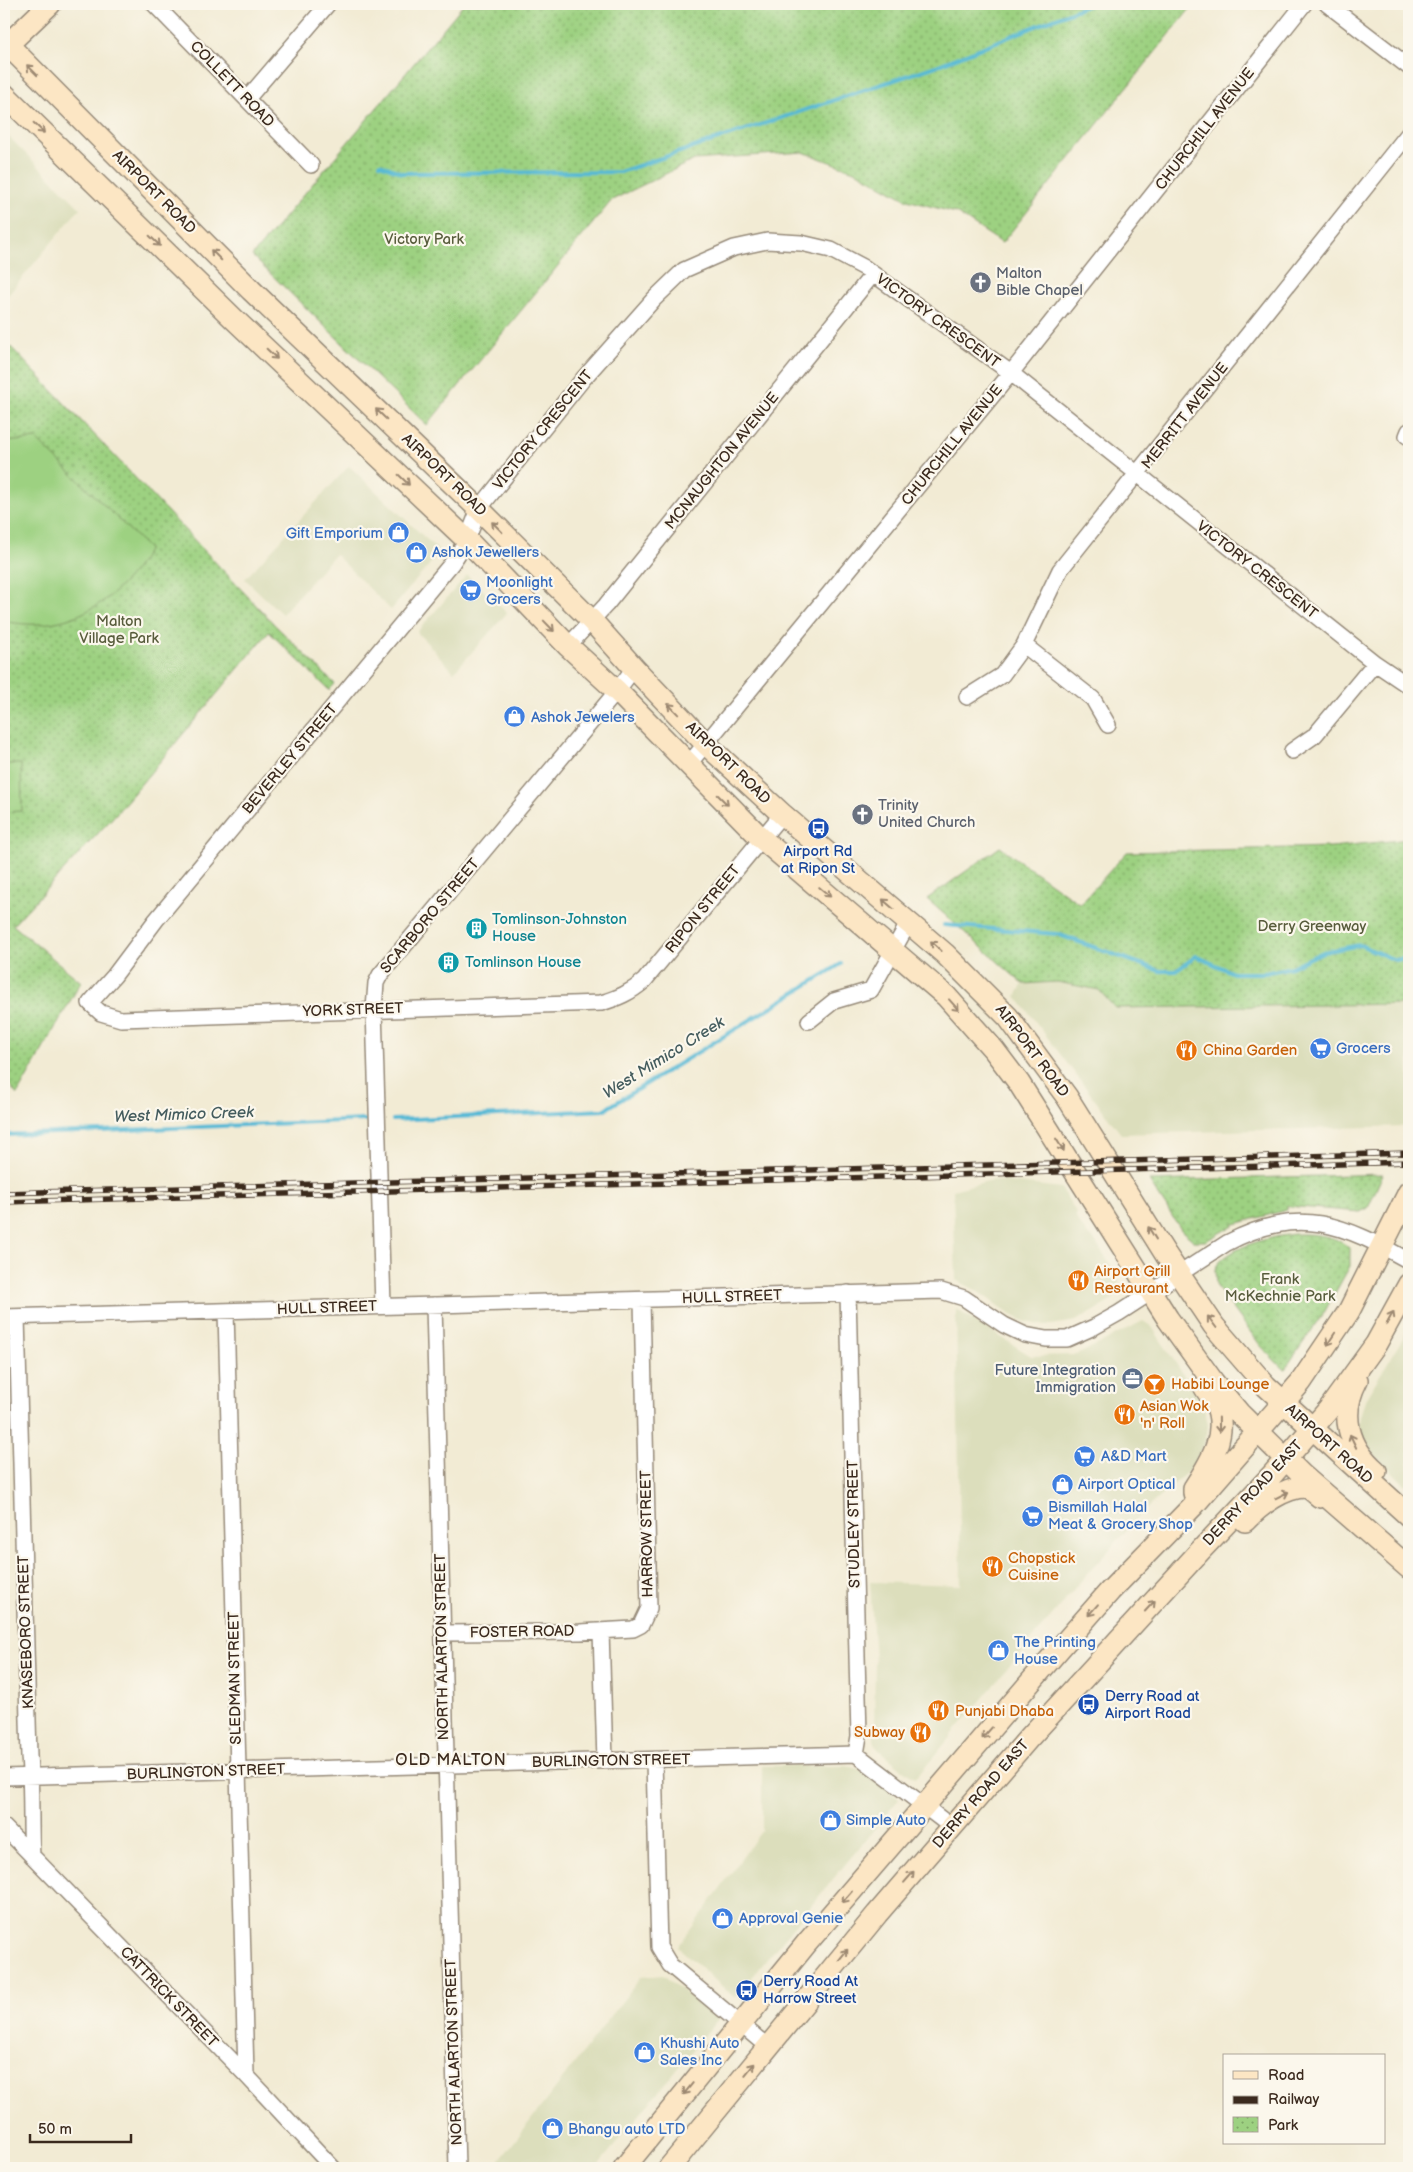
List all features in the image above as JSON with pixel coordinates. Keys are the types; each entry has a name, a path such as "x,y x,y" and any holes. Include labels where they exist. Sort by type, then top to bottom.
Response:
{"main road":[{"path":"5,44 50,4"},
{"name":"AIRPORT ROAD","path":"5,44 251,290 480,508 592,621 707,744 782,814 909,922 970,977 1026,1039 1067,1097 1214,1326 1266,1386 1409,1516"},
{"name":"AIRPORT ROAD","path":"4,94 234,319 466,540 568,646 617,691 688,766 761,838 946,996 994,1050 1019,1083 1150,1292 1199,1364 1230,1403 1286,1459 1402,1561"},
{"path":"116,204 141,179"},
{"path":"234,319 251,290"},
{"path":"624,2168 806,1944 924,1806 1110,1591 1193,1506 1301,1382 1349,1311 1409,1192"},
{"name":"DERRY ROAD EAST","path":"669,2168 877,1914 1028,1739 1312,1429 1376,1344 1409,1284"},
{"path":"1376,1344 1376,1350 1356,1382 1348,1419 1350,1436 1364,1461 1409,1502"},
{"path":"1193,1506 1194,1488 1214,1456 1219,1434 1218,1412 1215,1402 1198,1373 1199,1364"},
{"path":"1201,1550 1220,1547 1257,1509 1284,1493 1308,1487 1387,1556 1402,1561"}],"street":[{"name":"COLLETT ROAD","path":"154,4 310,165"},
{"path":"247,99 328,4"},
{"name":"CHURCHILL AVENUE","path":"688,766 1011,373 1304,4"},
{"path":"1327,4 1409,67"},
{"name":"MERRITT AVENUE","path":"967,697 1002,675 1024,645 1060,570 1138,476 1409,133"},
{"name":"VICTORY CRESCENT","path":"480,508 583,379 654,299 684,270 734,248 767,242 801,243 831,250 874,274 1011,373 1375,663 1409,686"},
{"name":"MCNAUGHTON AVENUE","path":"568,646 592,621 874,274"},
{"name":"BEVERLEY STREET","path":"90,1003 114,976 156,920 452,564 466,540 480,508"},
{"path":"1024,645 1093,699 1108,725"},
{"path":"1292,751 1315,735 1375,663"},
{"name":"SCARBORO STREET","path":"383,1306 374,1009 376,983 380,975 617,691 634,668"},
{"name":"RIPON STREET","path":"619,998 630,993 644,982 782,814"},
{"path":"809,1021 834,1001 871,990 909,922"},
{"name":"YORK STREET","path":"90,1003 101,1013 121,1019 374,1009 601,1003 619,998"},
{"name":"HULL STREET","path":"10,1317 848,1293 946,1292 964,1298 1015,1331 1036,1338 1056,1340 1067,1339 1094,1327 1244,1234 1273,1225 1306,1223 1332,1226 1362,1236 1409,1261"},
{"name":"STUDLEY STREET","path":"848,1293 859,1727 856,1754"},
{"name":"HARROW STREET","path":"601,1631 632,1629 641,1625 648,1608 642,1300"},
{"name":"NORTH ALARTON STREET","path":"434,1305 457,2168"},
{"name":"SLEDMAN STREET","path":"226,1311 246,2075"},
{"name":"KNASEBORO STREET","path":"10,1317 32,1856"},
{"path":"601,1631 605,1761"},
{"name":"FOSTER ROAD","path":"443,1633 601,1631"},
{"path":"856,1754 953,1828"},
{"name":"BURLINGTON STREET","path":"4,1777 856,1754"},
{"path":"654,1760 658,1947 670,1965 768,2047"},
{"name":"CATTRICK STREET","path":"4,1827 246,2075 333,2168"}],"shaded area":[{"path":"4,132 80,208 4,300"},
{"path":"349,466 440,552 391,610 335,554 282,614 245,579"},
{"path":"467,575 507,613 454,672 417,632"},
{"path":"1057,982 1099,990 1115,1008 1409,1004 1409,1120 1406,1126 1121,1134 1016,996 1023,984"},
{"path":"992,1180 1061,1188 1076,1212 1076,1218 1087,1234 1092,1237 1117,1275 1120,1285 1113,1300 1076,1321 1045,1326 1024,1321 1008,1313 976,1290 956,1280 953,1190"},
{"path":"956,1309 1031,1356 1077,1355 1143,1321 1152,1327 1198,1397 1205,1411 1208,1425 1207,1435 1194,1466 1147,1508 1079,1583 916,1778 912,1777 874,1744 875,1661 870,1582 961,1585"},
{"path":"1409,1328 1409,1488 1369,1449 1360,1432 1359,1424 1366,1398"},
{"path":"762,1766 846,1766 859,1769 899,1799 735,1998 678,1947 762,1830"},
{"path":"663,1975 718,2019 596,2168 494,2168 641,1977"}],"green space":[{"name":"Victory Park","path":"464,4 1194,4 1002,243 956,213 907,200 857,172 803,152 694,160 612,200 427,425 252,256"},
{"name":"Malton Village Park","path":"11,347 275,625 335,684 329,690 269,632 115,815 13,925 81,982 17,1095 4,1077 4,356"},
{"path":"36,439 149,549 122,585 89,610 49,623 27,624 4,621 4,442"},
{"path":"4,764 21,764 22,811 4,812"},
{"name":"Derry Greenway","path":"1409,839 1409,1004 1115,1008 1099,990 1057,982 1023,984 927,899 1000,847 1080,904 1127,852 1331,847"},
{"name":"Frank McKechnie Park","path":"1383,1174 1368,1208 1360,1212 1287,1206 1287,1210 1235,1224 1206,1241 1194,1241 1182,1231 1149,1181"},
{"name":"Frank McKechnie Park","path":"1295,1234 1324,1236 1338,1240 1350,1249 1350,1266 1325,1311 1285,1369 1283,1369 1260,1345 1216,1285 1215,1269 1220,1261 1250,1244"}],"waterway":[{"path":"380,164 402,173 620,172 936,66 1091,4"},
{"name":"West Mimico Creek","path":"944,925 1057,934 1160,971 1176,971 1196,956 1233,973 1265,973 1291,967 1323,952 1360,945 1395,960 1409,958"},
{"name":"West Mimico Creek","path":"393,1120 604,1110 841,964"},
{"name":"West Mimico Creek","path":"4,1135 365,1120"}],"railway":[{"path":"4,1193 1409,1153"},
{"path":"4,1202 1409,1162"}],"place":[{"name":"Malton Bible Chapel","path":"980,282"},
{"name":"Gift Emporium","path":"399,533"},
{"name":"Ashok Jewellers","path":"416,552"},
{"name":"Moonlight Grocers","path":"470,591"},
{"name":"Ashok Jewelers","path":"515,717"},
{"name":"Trinity United Church","path":"862,814"},
{"name":"Airport Rd at Ripon St","path":"818,828"},
{"name":"Tomlinson-Johnston House","path":"476,928"},
{"name":"Tomlinson House","path":"449,962"},
{"name":"Grocers","path":"1320,1048"},
{"name":"China Garden","path":"1187,1050"},
{"name":"Airport Grill Restaurant","path":"1078,1280"},
{"name":"Future Integration Immigration","path":"1132,1379"},
{"name":"Habibi Lounge","path":"1155,1384"},
{"name":"Asian Wok 'n' Roll","path":"1124,1415"},
{"name":"A&D Mart","path":"1085,1456"},
{"name":"Airport Optical","path":"1062,1484"},
{"name":"Bismillah Halal Meat & Grocery Shop","path":"1032,1516"},
{"name":"Chopstick Cuisine","path":"992,1567"},
{"name":"The Printing House","path":"998,1651"},
{"name":"Derry Road at Airport Road","path":"1089,1705"},
{"name":"Punjabi Dhaba","path":"939,1711"},
{"name":"Subway","path":"921,1732"},
{"name":"Simple Auto","path":"830,1820"},
{"name":"Approval Genie","path":"723,1918"},
{"name":"Derry Road At Harrow Street","path":"747,1990"},
{"name":"Khushi Auto Sales Inc","path":"644,2052"},
{"name":"Bhangu auto LTD","path":"552,2129"}],"district":[{"name":"OLD MALTON","path":"451,1760"}]}
